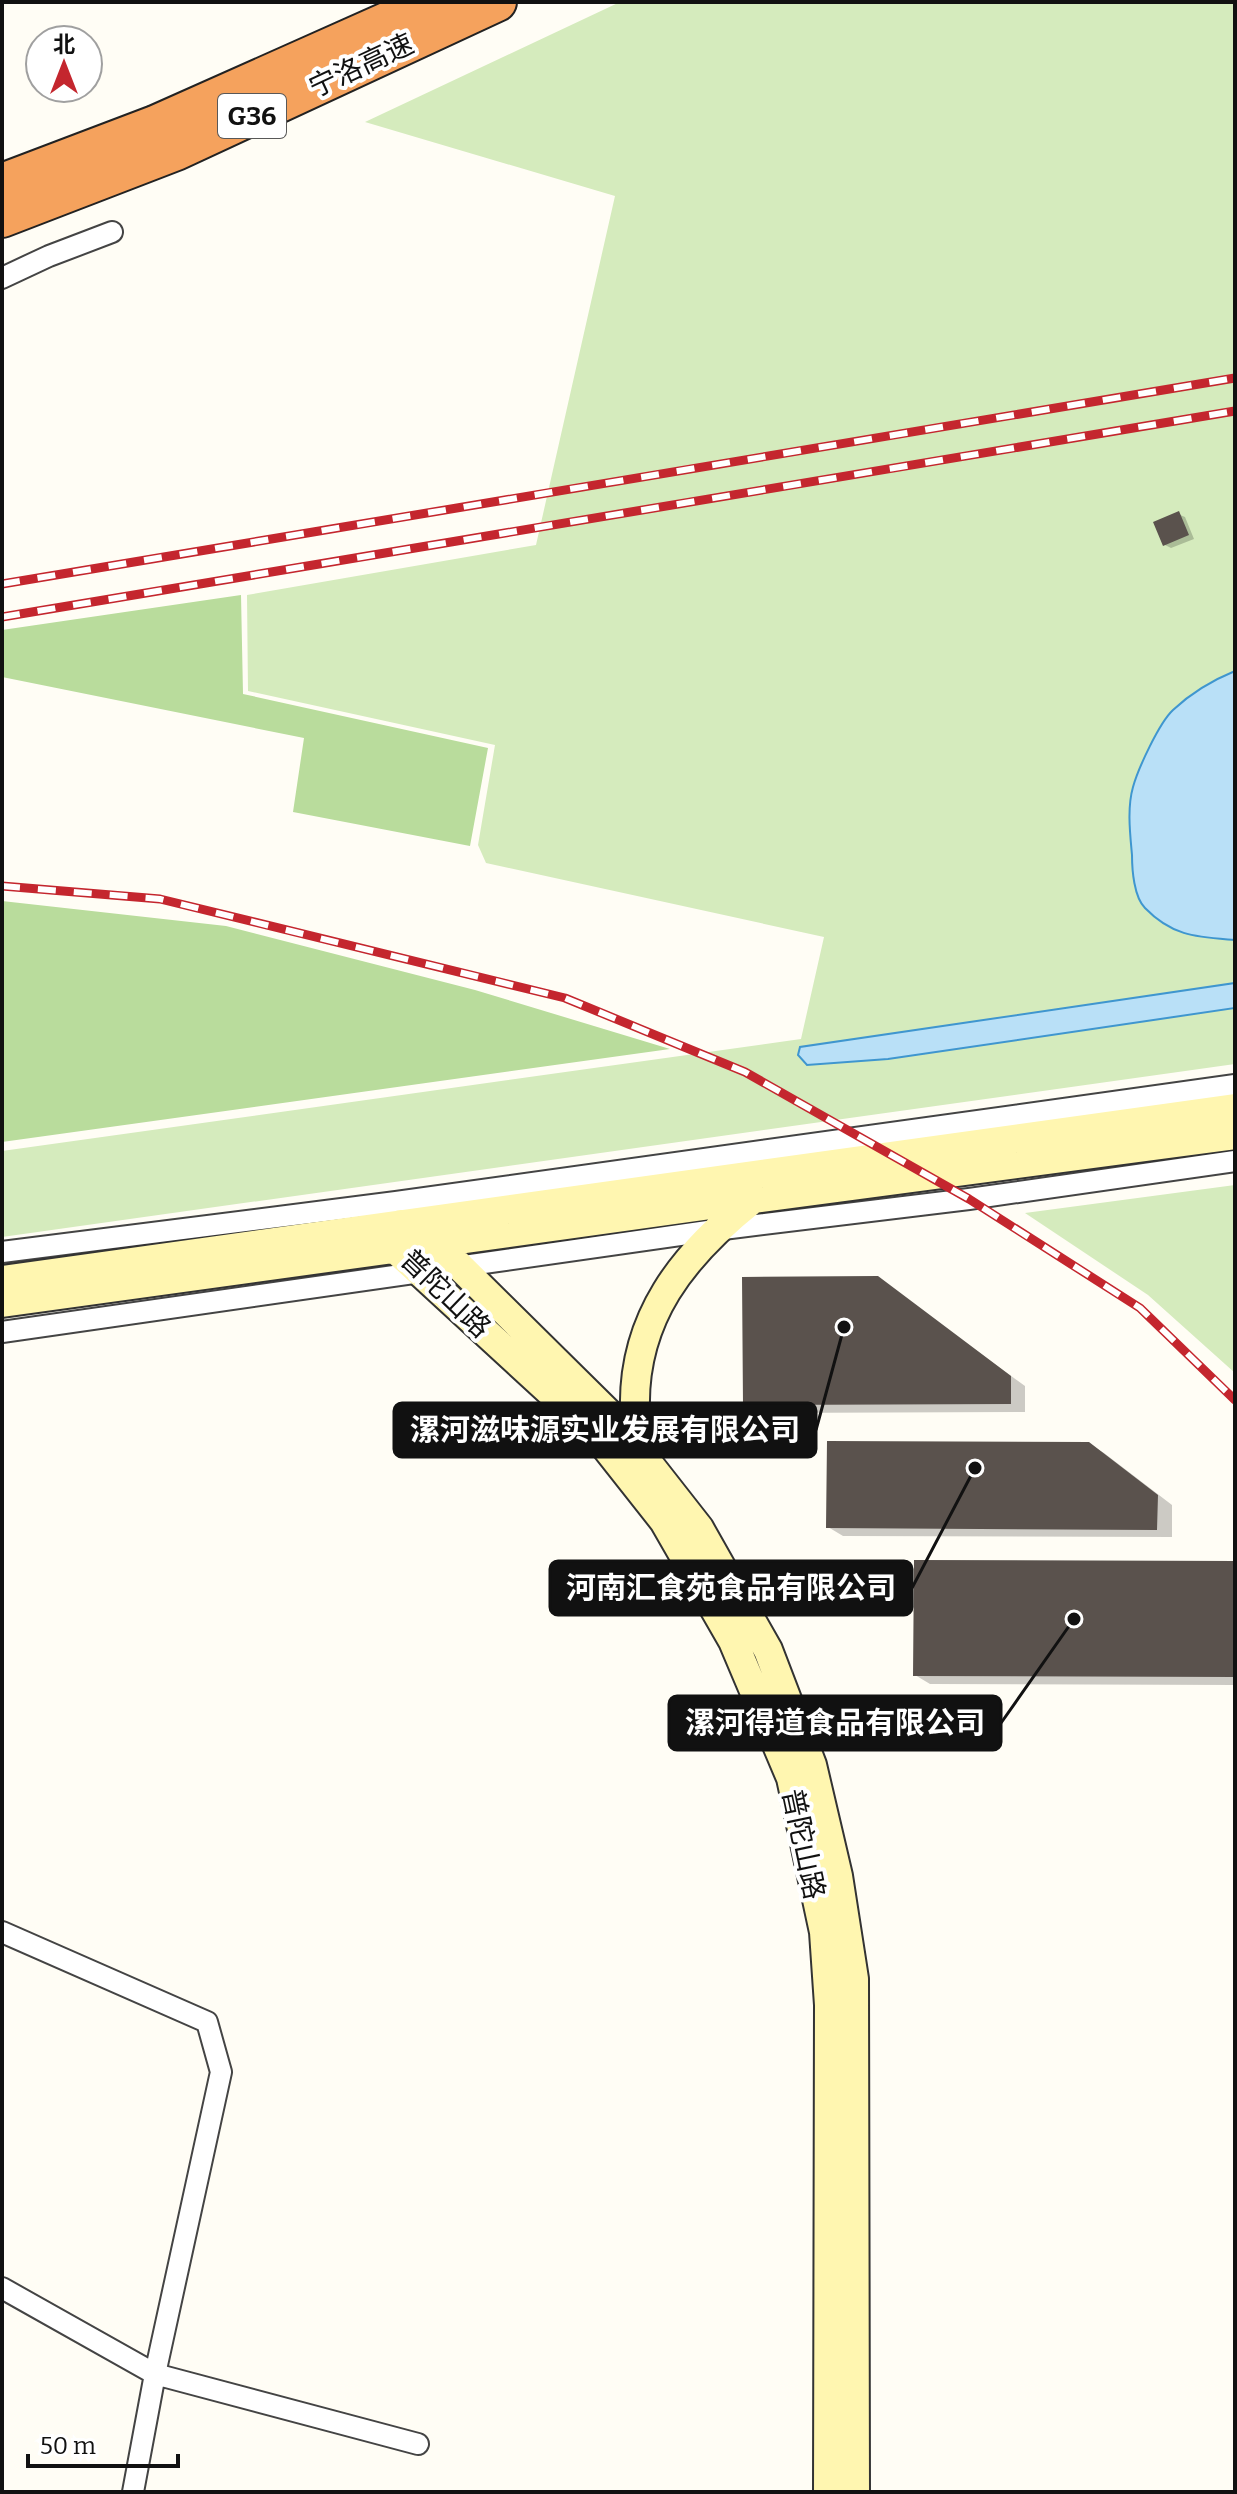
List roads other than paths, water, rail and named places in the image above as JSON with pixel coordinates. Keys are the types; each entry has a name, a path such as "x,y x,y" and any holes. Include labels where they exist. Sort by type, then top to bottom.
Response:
{"highway":[{"name":"宁洛高速","path":"2,183 155,125 431,2"},
{"name":"宁洛高速","path":"2,218 176,151 497,2"}],"main road":[{"path":"2,1280 1235,1108"},
{"path":"437,1244 1235,1135"},
{"path":"646,1461 635,1413 639,1355 658,1305 691,1256 715,1230 754,1199"},
{"path":"2,1303 398,1225"},
{"name":"普陀山路","path":"398,1225 437,1244 612,1417 699,1528 768,1650 812,1765 838,1876 854,1979 855,2492"},
{"name":"普陀山路","path":"398,1225 421,1273 593,1431 664,1521 733,1641 791,1778 824,1932 829,2005 828,2492"}],"street":[{"path":"2,278 112,232"},
{"path":"2,1252 398,1225 1235,1085"},
{"path":"2,1332 715,1230 969,1199 1235,1161"},
{"path":"2,1932 207,2022 221,2072 155,2374 133,2492"},
{"path":"2,2288 155,2374 418,2444"}],"water":[{"path":"1235,671 1235,940 1187,934 1166,925 1145,908 1134,883 1130,821 1131,795 1136,779 1167,716 1194,693"},
{"path":"1235,983 1235,1008 888,1059 807,1065 798,1055 800,1047"}],"railway":[{"path":"2,584 1235,378"},
{"path":"2,617 1235,411"},
{"path":"2,886 160,899 565,998 745,1072 969,1199 1140,1308 1235,1400"}],"place":[{"name":"漯河滋味源实业发展有限公司","path":"844,1327"},
{"name":"河南汇食苑食品有限公司","path":"975,1468"},
{"name":"漯河得道食品有限公司","path":"1074,1619"}]}
